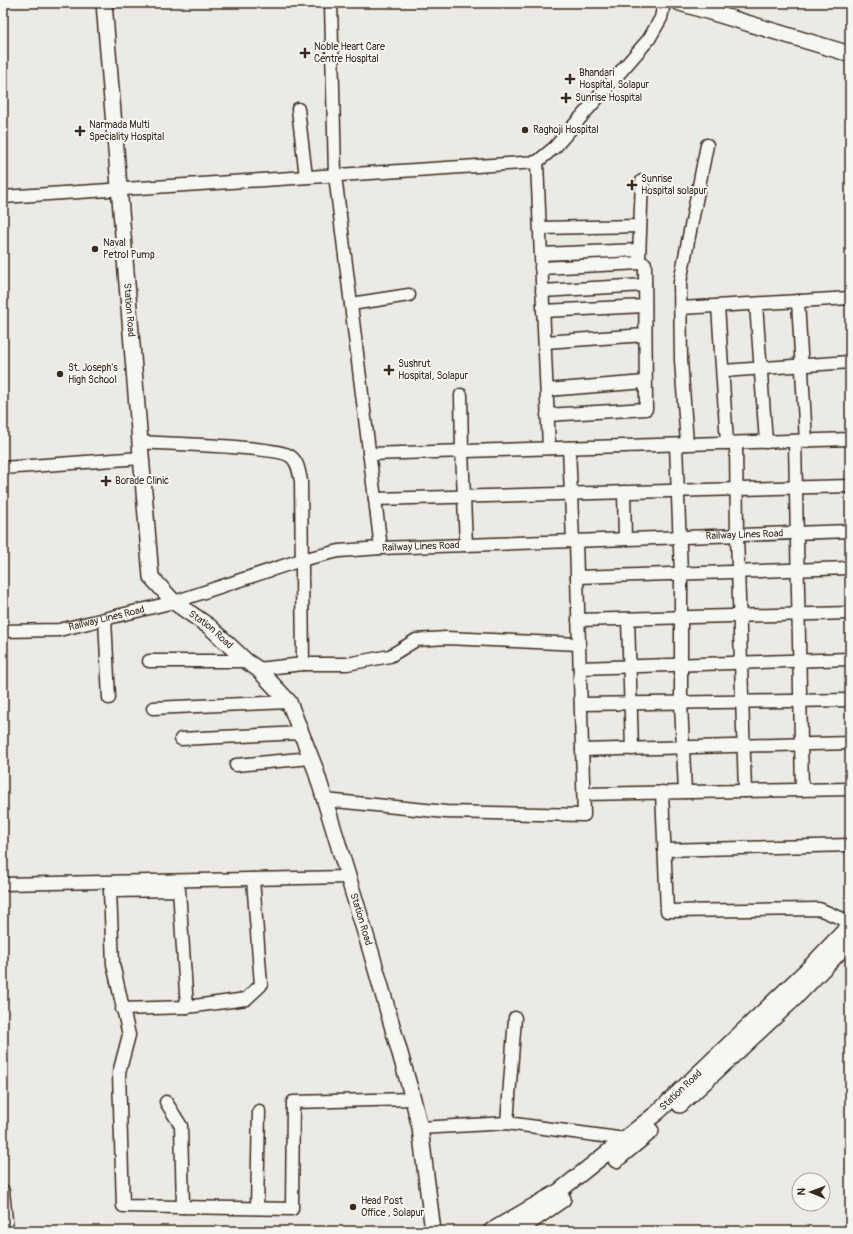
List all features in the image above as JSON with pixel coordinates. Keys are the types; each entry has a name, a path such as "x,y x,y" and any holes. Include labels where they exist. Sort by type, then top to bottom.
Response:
{"main road":[{"name":"Station Road","path":"104,3 151,577 174,602 210,627 252,665 289,702 311,758 325,800 413,1099 420,1128 432,1231"},
{"path":"680,3 850,54"},
{"name":"Station Road","path":"491,1231 558,1192 658,1112 810,967 850,923"},
{"name":"Station Road","path":"517,1231 593,1177 657,1126 794,999 850,941"}],"street":[{"path":"331,3 335,175 381,548"},
{"path":"3,197 537,162 555,147 649,39 661,18 664,3"},
{"path":"298,109 306,177"},
{"path":"685,792 681,703 681,574 678,490 681,444 680,282 707,145"},
{"path":"537,162 549,448"},
{"path":"641,263 639,250 642,181"},
{"path":"540,228 640,226"},
{"path":"541,254 639,250"},
{"path":"541,268 645,264 646,409 548,415"},
{"path":"542,291 645,285"},
{"path":"351,304 409,295"},
{"path":"681,308 850,298"},
{"path":"798,301 802,366 800,441 796,488 796,533 802,790"},
{"path":"756,304 766,442"},
{"path":"543,311 645,306"},
{"path":"718,306 723,371 736,489 736,535 745,791"},
{"path":"544,342 645,335"},
{"path":"723,371 850,362"},
{"path":"546,390 645,382"},
{"path":"461,395 466,545"},
{"path":"369,454 850,439"},
{"path":"139,442 264,450 290,455 297,462 301,481 303,664"},
{"path":"325,800 446,812 584,815 577,577 569,448"},
{"path":"3,468 141,458"},
{"path":"375,499 850,486"},
{"path":"624,492 625,539"},
{"name":"Railway Lines Road","path":"3,631 59,630 174,602 301,560 339,551 381,548 850,532"},
{"path":"577,577 850,568"},
{"path":"578,620 850,613"},
{"path":"105,619 108,698"},
{"path":"628,619 632,749"},
{"path":"149,661 252,665 347,664 390,656 416,640 446,638 579,644"},
{"path":"580,668 850,659"},
{"path":"581,704 850,700"},
{"path":"153,708 289,702"},
{"path":"181,739 301,733"},
{"path":"582,750 850,743"},
{"path":"236,765 311,758"},
{"path":"584,794 850,789"},
{"path":"662,792 667,911 819,909 850,923"},
{"path":"664,850 850,845"},
{"path":"3,884 348,877"},
{"path":"122,1009 187,1007 246,999 261,985 253,879"},
{"path":"187,1007 179,890 110,891 112,964 128,1035 119,1073 123,1206 292,1209 293,1102 413,1099"},
{"path":"507,1123 515,1018"},
{"path":"166,1102 180,1126 183,1207"},
{"path":"257,1208 259,1111"},
{"path":"420,1128 507,1123 625,1139"},
{"path":"3,1191 7,1231"}],"place":[{"name":"Noble Heart Care Centre Hospital","path":"305,53"},
{"name":"Bhandari Hospital, Solapur","path":"570,79"},
{"name":"Sunrise Hospital","path":"566,98"},
{"name":"Raghoji Hospital","path":"525,130"},
{"name":"Narmada Multi Speciality Hospital","path":"80,131"},
{"name":"Sunrise Hospital solapur","path":"632,185"},
{"name":"Naval Petrol Pump","path":"95,249"},
{"name":"Sushrut Hospital, Solapur","path":"389,370"},
{"name":"St. Joseph's High School","path":"60,374"},
{"name":"Borade Clinic","path":"106,481"},
{"name":"Head Post Office , Solapur","path":"353,1207"}]}
